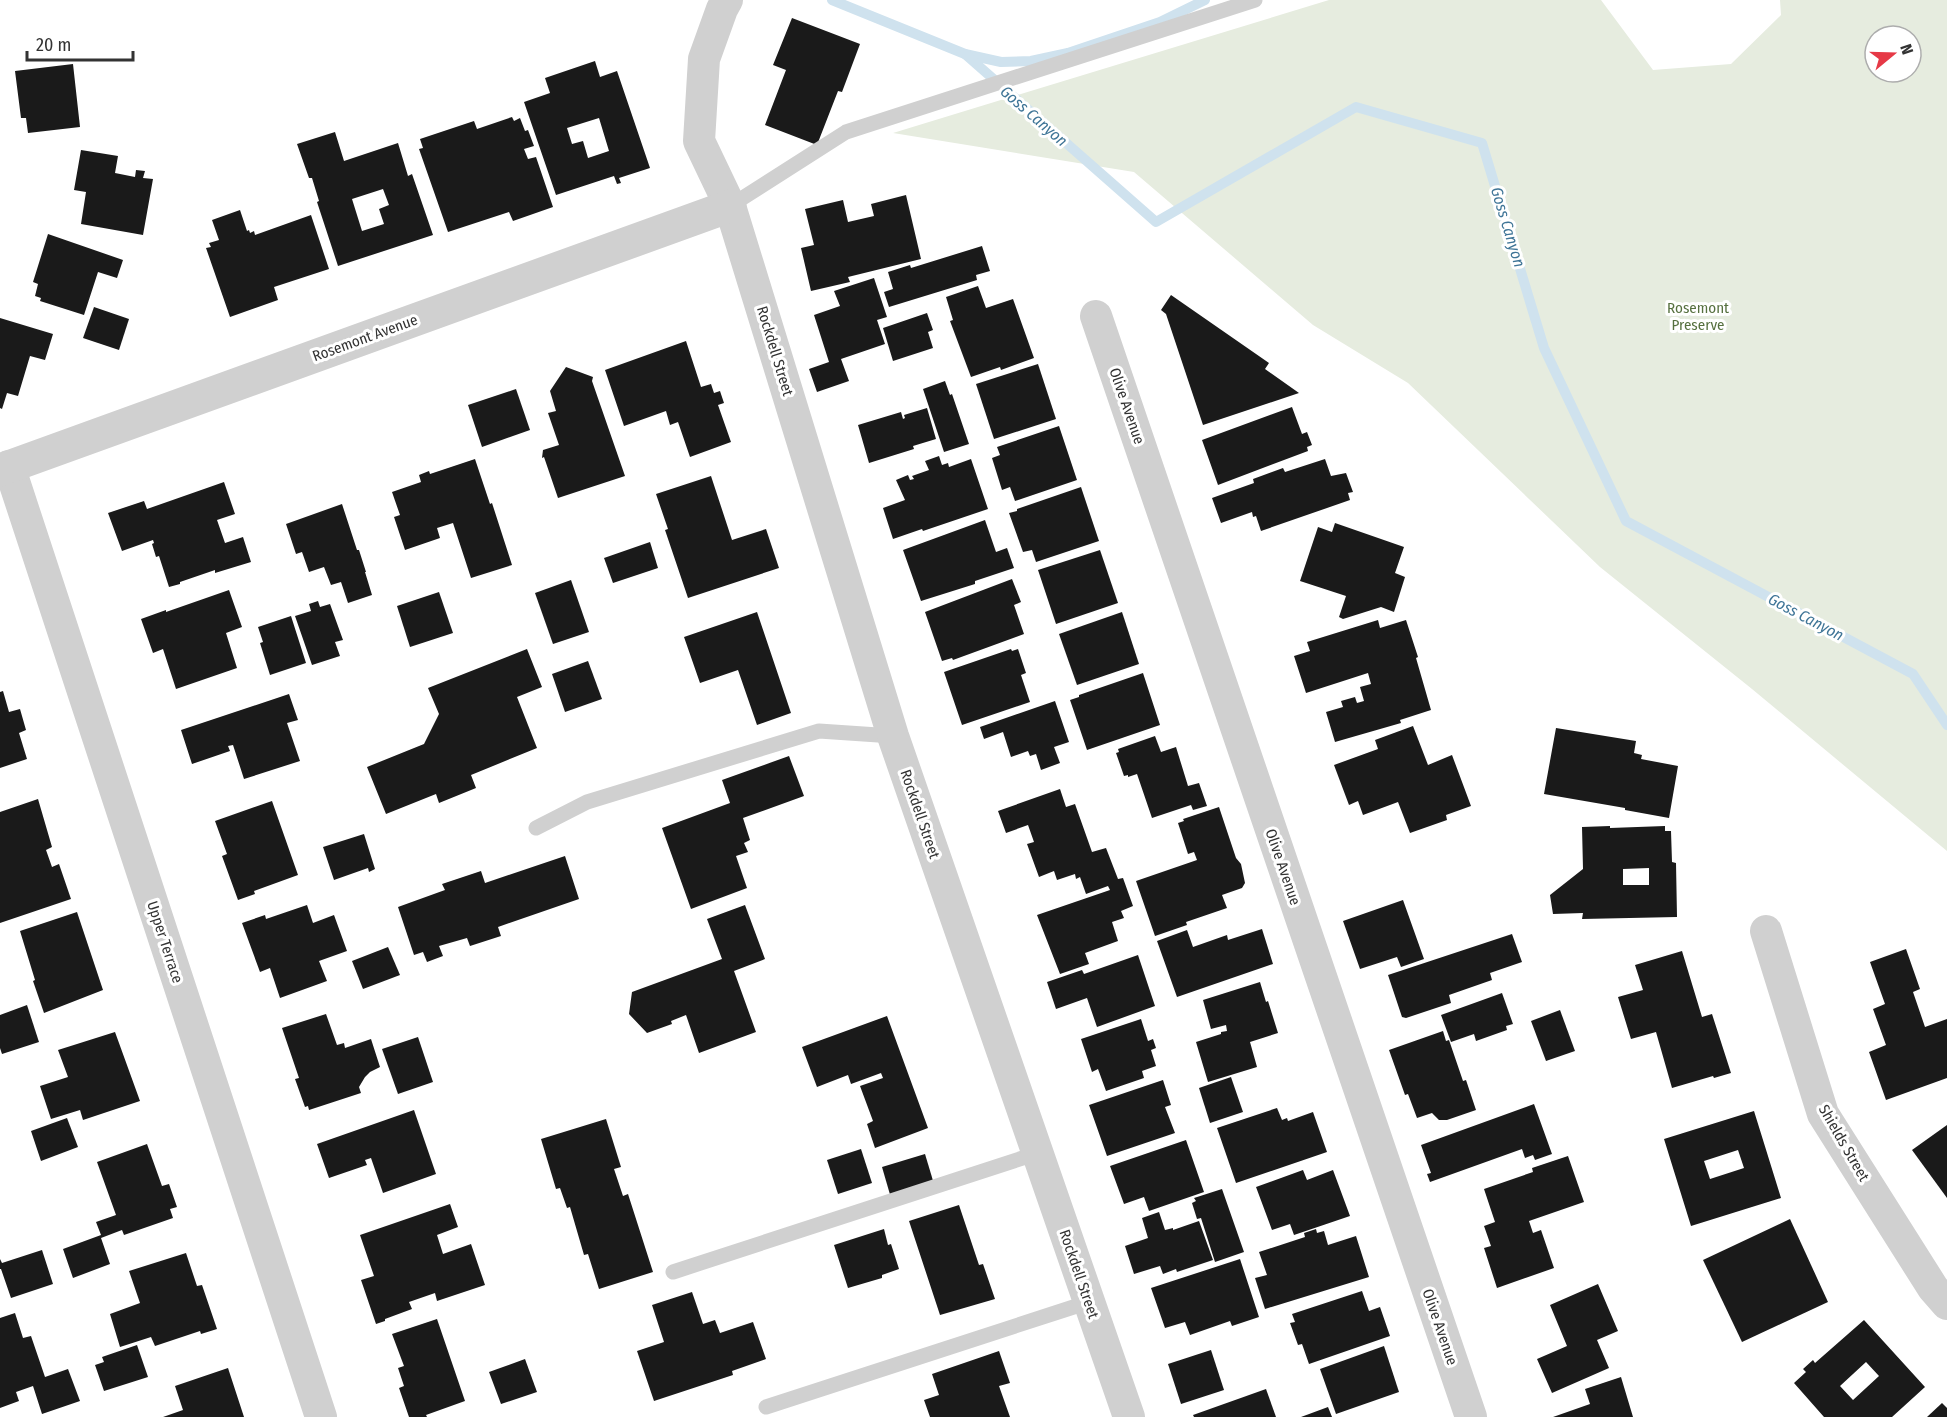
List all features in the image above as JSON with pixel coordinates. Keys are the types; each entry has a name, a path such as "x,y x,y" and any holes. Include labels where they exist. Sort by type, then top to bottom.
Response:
{"street":[{"name":"Rockdell Street","path":"727,0 704,59 699,141 730,206 893,736 1129,1417"},
{"name":"Rosemont Avenue","path":"4,468 730,206"},
{"name":"Olive Avenue","path":"1096,316 1471,1417"},
{"name":"Upper Terrace","path":"4,468 321,1417"},
{"name":"Shields Street","path":"1766,930 1823,1113 1933,1287 1947,1304"}],"lane":[{"path":"730,206 846,132 1255,0"},
{"path":"536,828 587,802 819,731 893,736"},
{"path":"673,1272 1038,1153"},
{"path":"766,1407 1089,1302"}],"green space":[{"name":"Rosemont Preserve","path":"1329,0 1601,0 1653,70 1731,64 1781,15 1780,0 1947,0 1947,851 1752,689 1600,567 1408,383 1313,325 1134,172 893,133"}],"building":[{"path":"792,18 860,44 842,92 838,91 817,145 765,125 786,70 773,65"},
{"path":"595,61 600,77 617,71 650,168 619,178 621,183 617,184 614,176 556,195 524,102 550,93 545,78","holes":["599,118 609,151 588,158 583,141 572,144 567,128"]},
{"path":"73,64 80,127 28,133 26,118 21,118 15,71"},
{"path":"512,117 514,121 520,118 525,131 528,130 534,146 524,149 528,159 536,157 553,207 513,221 509,212 448,232 419,149 423,148 420,139 474,121 477,129"},
{"path":"335,132 344,161 398,143 408,176 412,174 433,235 338,266 317,202 319,201 312,178 309,178 297,144","holes":["383,189 389,205 379,209 384,224 362,231 352,199"]},
{"path":"81,150 118,156 115,173 135,177 136,170 145,171 143,178 153,179 143,235 81,224 86,192 74,190"},
{"path":"906,195 921,259 848,277 850,282 811,291 801,248 814,245 805,209 843,200 848,222 874,216 871,204"},
{"path":"240,210 247,231 249,230 250,233 254,231 255,235 311,215 329,269 274,287 278,300 230,317 206,248 211,247 209,243 219,240 212,220"},
{"path":"48,234 123,260 117,278 98,272 84,315 40,301 41,298 35,296 38,284 33,282"},
{"path":"982,246 990,271 976,275 977,280 889,307 884,292 893,289 888,272 910,265 911,268"},
{"path":"874,278 887,317 877,320 885,344 841,359 849,381 817,392 809,369 829,362 814,315 840,306 834,291"},
{"path":"978,286 986,308 1013,299 1034,358 1001,370 1000,367 971,377 950,321 953,320 946,297"},
{"path":"1171,295 1269,363 1265,369 1299,393 1203,425 1166,314 1161,310"},
{"path":"94,307 129,319 119,350 83,338"},
{"path":"927,313 933,330 928,332 933,348 893,361 883,328"},
{"path":"0,318 53,334 45,360 30,356 18,396 7,393 2,409 0,408"},
{"path":"686,341 701,387 711,384 714,393 720,391 724,403 718,405 731,442 690,457 678,422 670,425 666,411 624,426 605,370"},
{"path":"1038,364 1056,419 994,439 976,384"},
{"path":"566,367 593,377 592,381 625,476 558,498 544,457 542,458 543,450 559,445 548,413 556,411 550,391"},
{"path":"945,381 950,395 952,394 969,444 944,452 923,389"},
{"path":"516,389 530,430 482,447 468,405"},
{"path":"1292,407 1302,434 1307,432 1312,445 1307,447 1308,451 1218,485 1202,440"},
{"path":"927,408 936,439 913,446 914,449 869,463 858,425 901,412 903,419 904,415"},
{"path":"1059,426 1077,480 1015,501 1010,487 1002,490 992,458 1000,455 997,447"},
{"path":"939,456 942,465 948,463 949,467 971,459 988,509 893,539 883,508 905,500 896,480 908,475 910,480 914,479 912,476 929,470 925,461"},
{"path":"475,459 512,565 471,578 453,523 437,528 440,538 405,550 394,517 400,515 392,492 421,482 419,475 429,471 430,474"},
{"path":"1325,459 1331,476 1346,473 1353,492 1348,493 1350,500 1261,531 1256,516 1253,517 1252,512 1221,523 1212,498 1254,483 1253,479 1283,468 1285,472"},
{"path":"711,476 732,540 766,529 779,568 688,598 665,530 668,529 656,494"},
{"path":"224,482 235,514 217,520 225,543 243,537 251,562 215,573 215,570 169,587 159,556 156,557 153,540 122,551 108,513 144,501 147,509"},
{"path":"1081,487 1099,541 1036,562 1032,550 1023,552 1009,513"},
{"path":"342,504 372,595 348,603 341,582 331,585 324,567 309,572 302,552 296,554 286,524"},
{"path":"985,520 996,552 1007,548 1014,568 975,581 975,584 921,601 903,550"},
{"path":"1335,523 1404,547 1395,573 1405,577 1394,612 1381,607 1343,619 1339,617 1346,596 1300,581 1318,527 1332,532"},
{"path":"650,542 658,568 613,583 604,558"},
{"path":"1100,550 1118,603 1056,624 1038,570"},
{"path":"1012,579 1021,602 1014,605 1024,634 953,660 952,658 942,661 925,612"},
{"path":"571,580 589,632 553,644 535,593"},
{"path":"229,590 242,627 226,633 237,668 176,689 163,649 153,653 141,619"},
{"path":"439,592 453,633 410,647 397,606"},
{"path":"318,601 320,607 330,604 343,640 335,642 340,656 312,665 295,616 311,611 309,604"},
{"path":"757,612 791,713 757,725 738,670 700,683 684,637"},
{"path":"1122,612 1139,664 1077,685 1059,634"},
{"path":"291,616 306,663 270,675 260,643 263,642 258,627"},
{"path":"1378,620 1380,628 1406,620 1431,710 1400,720 1401,723 1335,742 1326,712 1343,707 1341,701 1355,697 1357,703 1364,701 1360,687 1371,684 1368,673 1306,693 1294,656 1310,651 1307,642"},
{"path":"527,649 542,687 517,697 537,748 471,775 476,788 439,803 436,794 386,814 367,767 424,744 439,714 428,688"},
{"path":"1011,649 1012,651 1018,649 1026,673 1021,675 1030,702 962,725 944,672"},
{"path":"588,661 602,699 565,712 552,674"},
{"path":"1143,673 1160,725 1087,750 1070,700"},
{"path":"3,691 9,712 20,709 26,730 19,733 27,759 0,768 0,692"},
{"path":"289,694 298,720 287,723 300,761 244,779 233,745 228,746 230,751 192,764 181,730"},
{"path":"1055,701 1069,742 1054,747 1060,763 1041,770 1036,754 1030,756 1028,751 1011,757 1003,732 984,739 980,727"},
{"path":"1413,726 1428,765 1452,755 1471,806 1446,815 1447,820 1410,833 1398,802 1363,815 1358,801 1349,805 1334,765 1378,749 1375,740"},
{"path":"1556,728 1636,741 1634,753 1642,755 1641,759 1678,766 1669,818 1544,794"},
{"path":"1155,736 1161,752 1176,747 1188,786 1199,783 1207,806 1193,810 1191,805 1152,818 1137,774 1124,776 1116,753 1119,752 1118,749"},
{"path":"789,756 804,796 743,818 750,840 744,843 748,852 736,856 747,888 691,909 662,828 730,803 722,780"},
{"path":"1060,789 1066,807 1075,804 1092,852 1106,848 1118,879 1123,878 1133,906 1121,911 1124,918 1112,922 1118,941 1085,953 1089,964 1060,974 1037,915 1110,890 1108,886 1086,894 1080,877 1076,879 1075,874 1057,880 1054,871 1039,877 1027,844 1034,842 1028,825 1006,833 998,811"},
{"path":"38,799 52,847 46,850 52,867 59,864 71,899 0,923 0,812"},
{"path":"272,801 298,875 254,891 255,894 238,900 222,856 227,854 215,821"},
{"path":"1219,807 1236,858 1241,864 1245,883 1242,888 1222,895 1227,908 1186,922 1187,925 1155,936 1136,881 1197,860 1194,852 1188,854 1178,823 1184,821 1183,819"},
{"path":"1665,826 1665,831 1671,831 1672,862 1676,863 1677,917 1582,919 1583,913 1553,914 1550,895 1583,869 1582,827","holes":["1649,868 1649,885 1623,885 1623,869"]},
{"path":"364,834 375,869 369,872 368,868 334,880 323,847"},
{"path":"565,856 579,899 498,927 501,936 470,946 467,938 439,946 443,956 427,962 423,952 414,955 398,907 445,890 442,884 481,871 485,883"},
{"path":"1403,900 1424,959 1401,967 1397,957 1360,969 1343,921"},
{"path":"307,905 313,923 334,915 347,951 319,961 327,981 280,998 270,968 260,972 242,923 265,915 266,919"},
{"path":"745,905 765,959 734,971 756,1032 699,1053 686,1015 671,1021 672,1024 647,1033 629,1014 632,992 722,959 707,919"},
{"path":"77,912 103,990 44,1013 20,931"},
{"path":"1262,929 1273,964 1177,997 1157,941 1187,930 1193,947 1227,935 1228,940"},
{"path":"1512,934 1522,962 1490,973 1492,980 1449,995 1451,1003 1406,1018 1402,1017 1388,975"},
{"path":"388,947 400,975 363,989 352,961"},
{"path":"1906,949 1920,989 1913,992 1925,1027 1947,1019 1947,1078 1886,1100 1869,1052 1886,1045 1873,1009 1885,1004 1870,962"},
{"path":"1682,951 1702,1017 1712,1014 1731,1073 1672,1088 1656,1032 1631,1039 1618,997 1643,990 1635,965"},
{"path":"1138,955 1155,1006 1097,1027 1087,998 1056,1009 1047,982 1082,970 1084,974"},
{"path":"1260,982 1278,1033 1250,1042 1257,1067 1208,1082 1196,1042 1227,1031 1226,1025 1211,1029 1203,1000"},
{"path":"1502,993 1513,1024 1506,1026 1507,1030 1476,1041 1474,1034 1451,1042 1441,1015"},
{"path":"27,1005 39,1042 2,1054 0,1015"},
{"path":"1560,1010 1575,1051 1546,1061 1531,1021"},
{"path":"326,1014 337,1045 344,1043 345,1048 371,1039 380,1067 365,1077 359,1087 361,1093 309,1110 308,1106 305,1107 295,1079 299,1078 282,1028"},
{"path":"887,1016 928,1128 875,1148 867,1124 873,1121 860,1086 883,1078 881,1073 851,1084 848,1075 817,1087 802,1047"},
{"path":"1141,1019 1148,1041 1153,1039 1156,1048 1151,1050 1156,1066 1142,1071 1144,1078 1106,1091 1098,1069 1092,1072 1081,1039"},
{"path":"1443,1031 1446,1041 1449,1040 1463,1081 1466,1080 1476,1110 1447,1120 1439,1120 1432,1113 1417,1118 1408,1094 1405,1095 1389,1050"},
{"path":"115,1032 140,1101 83,1120 80,1110 51,1119 40,1086 68,1077 58,1050"},
{"path":"418,1037 433,1082 398,1094 382,1049"},
{"path":"1231,1077 1243,1112 1210,1123 1199,1088"},
{"path":"1163,1080 1171,1105 1165,1107 1175,1133 1107,1156 1089,1105"},
{"path":"1534,1104 1552,1154 1535,1160 1533,1155 1525,1158 1522,1149 1430,1182 1427,1174 1431,1173 1421,1145"},
{"path":"1277,1108 1282,1120 1287,1118 1288,1121 1313,1112 1327,1152 1236,1183 1217,1128"},
{"path":"414,1110 436,1174 383,1193 371,1158 365,1160 367,1165 329,1178 317,1144"},
{"path":"1754,1111 1781,1198 1691,1226 1664,1139","holes":["1738,1150 1744,1168 1710,1179 1704,1161"]},
{"path":"67,1118 78,1147 41,1161 31,1131"},
{"path":"606,1119 621,1167 614,1169 623,1196 628,1194 653,1272 599,1289 588,1254 584,1255 570,1207 567,1208 560,1188 556,1189 541,1139"},
{"path":"1947,1125 1947,1198 1912,1150"},
{"path":"1186,1140 1204,1192 1149,1211 1144,1197 1124,1204 1110,1166"},
{"path":"147,1144 162,1186 169,1184 177,1207 170,1209 173,1218 124,1235 122,1230 101,1238 110,1264 73,1278 63,1249 101,1235 96,1222 116,1215 97,1162"},
{"path":"861,1149 872,1183 838,1194 827,1160"},
{"path":"925,1154 934,1184 891,1198 882,1167"},
{"path":"1568,1156 1584,1202 1529,1221 1533,1233 1541,1230 1554,1268 1497,1288 1484,1248 1491,1246 1484,1226 1495,1222 1484,1189 1533,1172 1532,1168"},
{"path":"1303,1170 1307,1180 1333,1170 1350,1216 1294,1235 1290,1224 1272,1230 1256,1187"},
{"path":"1222,1189 1244,1252 1215,1262 1201,1218 1197,1219 1192,1203 1196,1201 1194,1198"},
{"path":"450,1204 458,1227 437,1235 443,1254 471,1244 485,1285 437,1301 435,1293 409,1302 412,1309 376,1324 361,1280 374,1276 360,1235"},
{"path":"959,1205 979,1265 983,1264 995,1299 940,1315 909,1221"},
{"path":"1159,1212 1165,1230 1173,1228 1173,1230 1199,1221 1213,1260 1177,1272 1176,1269 1163,1274 1160,1266 1134,1274 1125,1246 1148,1238 1142,1218"},
{"path":"1790,1219 1828,1302 1742,1342 1703,1260"},
{"path":"884,1229 888,1245 891,1244 899,1269 882,1275 882,1278 848,1288 834,1245"},
{"path":"1316,1229 1317,1233 1324,1231 1328,1245 1356,1236 1369,1277 1265,1309 1255,1278 1267,1275 1259,1252 1305,1237 1304,1233"},
{"path":"42,1250 53,1284 11,1298 0,1269 0,1259 2,1263"},
{"path":"186,1253 197,1286 202,1285 217,1329 201,1334 200,1331 155,1346 151,1337 120,1347 110,1314 140,1303 129,1271"},
{"path":"1240,1259 1259,1317 1232,1326 1230,1321 1190,1335 1185,1322 1165,1328 1151,1288"},
{"path":"1598,1284 1618,1331 1597,1340 1609,1368 1552,1393 1537,1359 1567,1346 1550,1305"},
{"path":"1362,1291 1369,1311 1380,1307 1390,1336 1309,1364 1302,1344 1298,1345 1290,1323 1295,1322 1292,1314"},
{"path":"692,1292 703,1324 715,1320 720,1333 753,1322 766,1359 732,1371 733,1375 654,1401 637,1351 664,1342 652,1305"},
{"path":"15,1313 23,1338 31,1336 45,1377 68,1369 80,1401 42,1414 33,1386 16,1392 19,1401 0,1408 0,1318"},
{"path":"437,1319 465,1401 426,1415 427,1417 409,1417 399,1388 404,1386 398,1368 404,1366 392,1334"},
{"path":"1864,1320 1925,1387 1892,1417 1824,1417 1794,1383 1806,1372 1803,1369 1813,1360 1815,1363","holes":["1866,1362 1879,1376 1853,1400 1840,1386"]},
{"path":"137,1345 148,1377 104,1391 95,1365 104,1362 102,1357"},
{"path":"1384,1346 1399,1392 1336,1414 1320,1369"},
{"path":"1211,1350 1224,1390 1181,1404 1168,1364"},
{"path":"999,1351 1010,1383 999,1386 1010,1417 930,1417 924,1400 939,1395 932,1374"},
{"path":"525,1359 537,1392 501,1404 489,1372"},
{"path":"228,1368 244,1417 163,1417 183,1410 175,1386"},
{"path":"1621,1377 1633,1417 1553,1417 1590,1404 1585,1389"},
{"path":"1266,1389 1276,1417 1194,1417 1193,1415"},
{"path":"1942,1403 1947,1408 1947,1417 1927,1417"},
{"path":"1328,1407 1332,1417 1301,1417"}],"waterway":[{"path":"832,0 965,54 1001,62 1031,61 1068,53 1160,22 1205,0"},
{"name":"Goss Canyon","path":"965,54 1156,222 1356,107 1482,143 1544,348 1626,521 1913,674 1947,725"}]}
